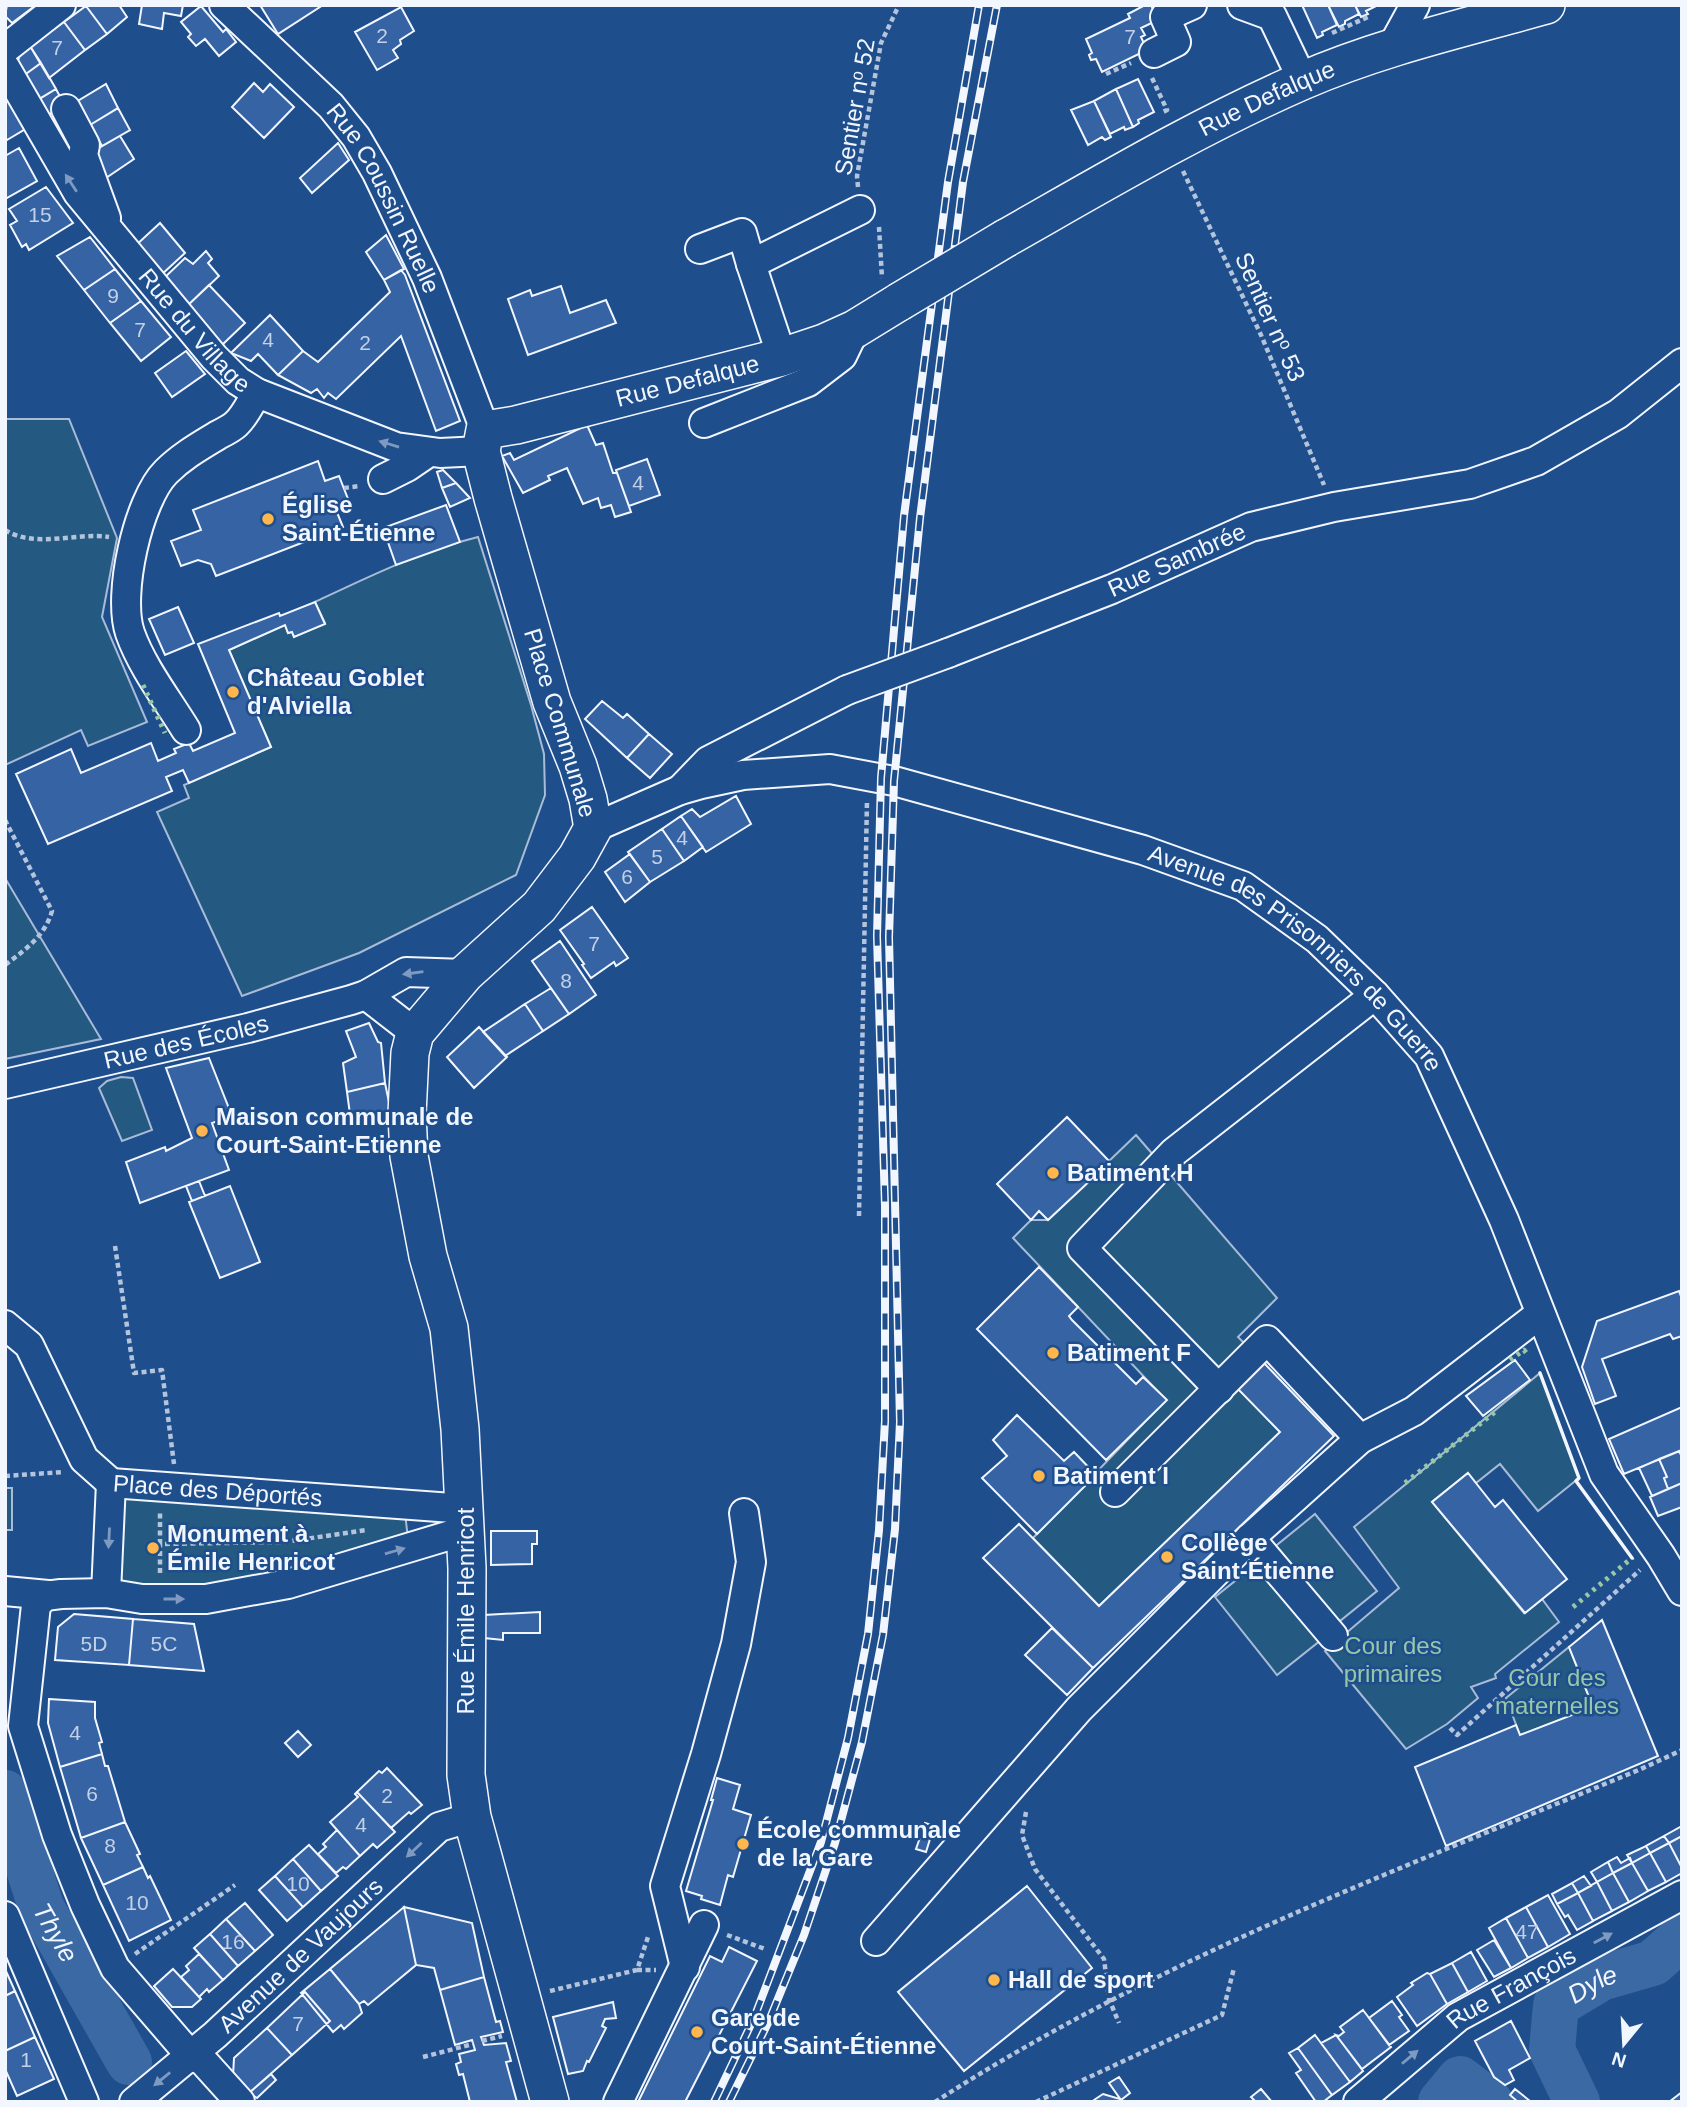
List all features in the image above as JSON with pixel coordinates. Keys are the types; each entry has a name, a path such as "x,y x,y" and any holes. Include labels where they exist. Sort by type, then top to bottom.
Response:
{"main road":[{"name":"Rue Defalque","path":"483,440 516,425 824,344 880,307 1006,238 1163,130 1392,47 1546,5"},
{"name":"Place Communale","path":"415,1032 465,974 539,907 577,857 593,828 578,766 552,702 483,440"},
{"name":"Rue Émile Henricot","path":"415,1032 410,1053 407,1114 409,1156 428,1256 449,1328 460,1429 467,1569 466,1775 472,1817 550,2102"}],"street":[{"path":"5,49 61,5"},
{"name":"Rue Coussin Ruelle","path":"224,5 331,106 356,137 377,173 428,278 483,440"},
{"path":"1150,61 1176,42 1165,17 1192,5"},
{"path":"1242,5 1272,16 1303,81"},
{"path":"1392,47 1415,5"},
{"name":"Rue du Village","path":"5,67 65,173 111,235 214,357 238,381 257,393 377,441 404,449 429,452 483,440"},
{"path":"66,109 84,143 83,155 99,193 111,235"},
{"path":"751,264 860,210"},
{"path":"700,249 741,233 782,357"},
{"path":"704,423 808,382 842,356 880,307"},
{"name":"Rue Sambrée","path":"680,790 708,761 847,690 1112,589 1251,527 1334,507 1470,484 1536,461 1618,414 1682,363"},
{"path":"186,730 145,663 130,632 127,610 128,582 134,543 148,498 166,472 187,454 237,424 257,393"},
{"path":"383,479 429,452"},
{"name":"Avenue des Prisonniers de Guerre","path":"593,828 680,790 743,775 830,769 867,775 1143,850 1243,886 1317,939 1375,995 1429,1056 1504,1220 1604,1474 1682,1591"},
{"path":"415,1032 366,995 406,972 465,974"},
{"name":"Rue des Écoles","path":"5,1084 248,1028 366,995"},
{"path":"1219,1389 1082,1248 1174,1152 1375,995"},
{"path":"876,1941 1079,1709 1250,1538 1360,1439 1414,1411 1540,1314"},
{"path":"5,1325 29,1345 84,1459 111,1483"},
{"path":"1115,1492 1267,1340 1360,1439"},
{"name":"Place des Déportés","path":"106,1593 111,1483 465,1520"},
{"path":"685,1967 665,1886 706,1754 736,1644 751,1562 744,1513"},
{"path":"5,1591 48,1595 106,1593 160,1599 206,1599 288,1584 465,1520"},
{"path":"1250,1538 1333,1636"},
{"path":"48,1595 41,1599 35,1609 23,1726 57,1835 85,1905 115,1968 190,2055 203,2061 240,2102"},
{"name":"Avenue de Vaujours","path":"134,2102 190,2055 439,1827 472,1817"},
{"name":"Rue François","path":"1358,2102 1458,2017 1682,1895"},
{"path":"5,1916 85,2102"},
{"path":"618,2102 704,1925"}],"path":[{"name":"Sentier nᵒ 52","path":"880,307 879,216 860,210 857,176 881,43 899,5"},
{"path":"1150,61 1167,110 1163,130"},
{"name":"Sentier nᵒ 53","path":"1163,130 1261,335 1334,507"},
{"path":"5,530 33,540 103,536 134,543"},
{"path":"859,1216 867,775"},
{"path":"5,820 52,911 48,924 30,946 5,965"},
{"path":"115,1246 134,1373 162,1370 175,1475"},
{"path":"5,1476 66,1472"},
{"path":"160,1599 160,1544 284,1542 378,1528"},
{"path":"1450,1728 1457,1735 1642,1569 1661,1556"},
{"path":"935,2102 987,2068 1109,1999 1245,1934 1682,1750"},
{"path":"1026,1811 1022,1835 1035,1869 1104,1959 1109,1999 1119,2023"},
{"path":"115,1968 234,1885"},
{"path":"637,1969 665,1886"},
{"path":"704,1925 765,1949"},
{"path":"1036,2102 1222,2015 1234,1968"},
{"path":"522,1998 637,1969 654,1969"},
{"path":"423,2057 473,2044"}],"green space":[{"path":"5,419 69,419 117,538 102,617 147,722 88,746 81,730 5,765"},
{"path":"478,537 544,754 545,795 516,875 359,953 242,996 157,812 189,798 184,785 271,747 229,650 285,625 288,633 292,632 294,637 325,623 315,602 415,557"},
{"path":"5,878 101,1039 5,1059"},
{"path":"121,1077 133,1078 152,1130 122,1141 99,1088 107,1081"},
{"path":"1136,1135 1277,1298 1238,1337 1264,1363 1238,1388 1280,1432 1099,1606 1033,1538 1166,1400 1013,1238 1031,1220 1048,1220"},
{"name":"Cour des primaires","path":"1540,1373 1579,1478 1538,1511 1500,1464 1476,1483 1468,1473 1432,1502 1524,1613 1542,1599 1559,1622 1495,1674 1496,1678 1471,1687 1478,1698 1447,1724 1406,1749 1325,1651 1399,1588 1354,1527"},
{"path":"111,1483 404,1505 409,1547 288,1584 106,1593"},
{"path":"5,1488 12,1488 12,1530 5,1530"},
{"path":"1315,1514 1377,1591 1335,1625 1272,1549"},
{"path":"1259,1562 1321,1640 1277,1675 1215,1597"},
{"name":"Cour des maternelles","path":"1569,1647 1593,1707 1520,1735 1506,1698"}],"building":[{"path":"7,5 36,5 12,23 5,16"},
{"path":"119,5 127,17 107,34 86,6"},
{"path":"142,5 183,5 181,16 164,13 162,29 139,24"},
{"path":"260,5 323,5 278,34"},
{"path":"1145,5 1151,5 1158,20 1141,28 1145,35 1141,37 1147,50 1102,72 1096,59 1091,60 1089,55 1092,53 1086,39 1130,18 1128,14"},
{"path":"1302,5 1328,5 1337,25 1322,32 1323,35 1317,38"},
{"path":"1328,5 1355,5 1359,14 1339,27"},
{"path":"1355,5 1378,5 1361,17"},
{"path":"86,6 107,34 85,50 64,22"},
{"path":"201,6 223,32 226,29 236,42 219,56 205,39 196,46 188,37 191,34 181,22"},
{"path":"401,7 414,31 400,40 401,44 393,50 398,58 377,70 355,32"},
{"path":"64,22 85,50 49,78 30,46"},
{"path":"30,46 41,63 23,76 17,65 19,57"},
{"path":"41,63 56,89 36,101 23,76"},
{"path":"1138,79 1154,112 1138,120 1139,123 1133,127 1116,89"},
{"path":"254,83 263,92 270,84 294,107 264,138 232,107"},
{"path":"106,84 118,108 90,125 76,102"},
{"path":"5,85 27,128 7,140 5,137"},
{"path":"56,89 65,106 44,117 36,101"},
{"path":"1116,89 1133,127 1125,130 1124,127 1110,134 1094,101"},
{"path":"1094,101 1111,137 1105,140 1102,137 1088,145 1071,110"},
{"path":"118,108 130,130 102,146 90,125"},
{"path":"120,136 134,159 103,180 92,152"},
{"path":"338,143 349,160 312,193 300,178"},
{"path":"19,148 37,181 5,199 5,156"},
{"path":"46,187 73,223 29,250 26,244 22,247 10,225 17,221 9,209"},
{"path":"160,223 185,253 160,276 134,247"},
{"path":"386,235 404,269 384,280 366,252"},
{"path":"90,237 115,269 84,290 57,256"},
{"path":"206,251 212,259 208,263 219,276 186,307 162,280 185,258 193,264"},
{"path":"115,269 141,301 110,323 84,290"},
{"path":"401,270 460,421 436,431 401,336 336,399 328,393 324,398 317,389 311,393 278,375 303,351 318,362 390,292 384,280"},
{"path":"209,285 245,323 222,345 186,307"},
{"path":"561,286 570,313 606,300 616,323 528,355 508,299 530,290 532,296"},
{"path":"141,301 171,337 141,361 110,323"},
{"path":"270,315 303,351 278,375 258,354 251,361 231,353"},
{"path":"186,351 205,374 172,397 155,373"},
{"path":"587,425 596,445 603,443 631,512 615,517 611,505 601,508 598,498 583,504 567,468 548,476 550,480 523,493 502,456 510,453 514,460"},
{"path":"647,459 660,495 629,506 616,470"},
{"name":"Église Saint-Étienne","path":"318,461 325,481 339,476 350,504 336,510 343,527 216,576 211,564 198,560 181,566 171,541 201,530 193,510"},
{"path":"443,470 456,483 442,488 437,472"},
{"path":"456,483 470,498 450,507 442,488"},
{"path":"446,505 460,542 396,565 383,528"},
{"name":"Château Goblet d'Alviella","path":"315,602 325,624 294,637 292,632 288,633 285,625 229,650 271,747 189,783 183,770 166,777 172,791 48,844 16,774 71,749 81,773 151,743 158,761 176,753 174,749 189,743 193,751 235,733 198,644"},
{"path":"178,607 194,643 165,655 149,619"},
{"path":"602,701 623,718 627,714 649,734 627,758 585,719"},
{"path":"649,734 672,754 650,778 627,758"},
{"path":"736,796 751,824 706,852 681,816 692,809 700,817"},
{"path":"681,816 703,847 684,861 662,829"},
{"path":"662,829 684,861 650,882 628,852"},
{"path":"630,854 650,882 625,902 605,872"},
{"path":"592,907 628,958 616,966 614,962 591,978 560,930"},
{"path":"560,941 596,995 569,1014 532,961"},
{"path":"551,988 569,1014 543,1031 525,1004"},
{"path":"525,1004 543,1031 505,1056 483,1032"},
{"path":"369,1023 381,1043 385,1083 347,1092 343,1063 356,1057 346,1031"},
{"path":"479,1027 507,1057 474,1088 447,1057"},
{"name":"Maison communale de Court-Saint-Etienne","path":"209,1058 232,1116 212,1123 229,1170 140,1203 126,1162 165,1147 166,1151 192,1138 166,1068"},
{"path":"385,1083 391,1112 351,1122 347,1092"},
{"name":"Batiment H","path":"1067,1117 1110,1162 1048,1220 1039,1211 1031,1220 997,1184"},
{"path":"199,1181 205,1196 192,1201 186,1186"},
{"path":"230,1186 260,1262 220,1278 189,1202"},
{"name":"Batiment F","path":"1039,1267 1078,1307 1069,1316 1072,1320 1136,1384 1143,1377 1167,1400 1106,1460 977,1329"},
{"path":"1679,1291 1682,1299 1682,1336 1673,1339 1670,1334 1602,1359 1616,1396 1595,1404 1582,1367 1597,1321"},
{"path":"1515,1360 1530,1380 1483,1416 1466,1396"},
{"path":"1264,1363 1334,1436 1093,1668 983,1558 1019,1524 1099,1606 1280,1432 1237,1388"},
{"path":"1682,1407 1682,1450 1624,1474 1609,1439"},
{"name":"Batiment I","path":"1017,1415 1064,1461 1074,1452 1096,1475 1037,1534 982,1478 1007,1456 993,1440"},
{"path":"1679,1451 1682,1457 1682,1483 1668,1489 1664,1478 1667,1477 1659,1459"},
{"path":"1659,1459 1667,1477 1664,1478 1668,1489 1652,1496 1639,1468"},
{"path":"1468,1473 1495,1507 1503,1500 1567,1579 1525,1613 1432,1502"},
{"path":"1682,1483 1682,1507 1658,1516 1650,1497"},
{"path":"491,1531 537,1531 537,1544 532,1544 532,1564 491,1565"},
{"path":"540,1612 540,1633 503,1633 503,1640 484,1638 484,1615"},
{"path":"74,1614 133,1619 129,1665 55,1660 58,1627"},
{"path":"133,1619 194,1624 204,1671 129,1665"},
{"path":"1602,1620 1658,1756 1446,1846 1415,1767 1516,1725 1520,1735 1593,1707 1569,1647"},
{"path":"1052,1628 1093,1668 1067,1695 1025,1655"},
{"path":"49,1699 95,1702 95,1718 102,1742 99,1743 102,1754 60,1767 48,1723"},
{"path":"298,1731 311,1745 298,1757 285,1743"},
{"path":"102,1754 125,1822 81,1838 60,1767"},
{"path":"387,1768 422,1805 411,1814 409,1812 391,1828 357,1792 379,1771 382,1773"},
{"path":"717,1778 740,1785 733,1809 751,1815 733,1877 728,1875 720,1905 686,1891"},
{"path":"357,1792 395,1832 377,1848 373,1844 360,1856 330,1822 358,1797 355,1794"},
{"path":"125,1822 143,1867 103,1885 81,1838"},
{"path":"925,1823 934,1826 926,1852 916,1849"},
{"path":"1682,1826 1682,1836 1669,1843 1664,1836"},
{"path":"337,1830 360,1856 346,1869 343,1867 336,1873 318,1854 326,1847 323,1844"},
{"path":"1664,1836 1669,1843 1650,1853 1646,1846"},
{"path":"1682,1836 1682,1868 1669,1843"},
{"path":"1669,1843 1682,1873 1666,1882 1650,1853"},
{"path":"309,1845 338,1876 321,1891 293,1859"},
{"path":"1646,1846 1650,1853 1632,1863 1627,1855"},
{"path":"1650,1853 1666,1882 1648,1891 1632,1863"},
{"path":"1617,1857 1621,1863 1630,1858 1632,1863 1613,1873 1608,1862"},
{"path":"293,1859 321,1891 303,1907 275,1876"},
{"path":"1608,1862 1613,1873 1597,1882 1591,1872"},
{"path":"1632,1863 1648,1891 1629,1902 1613,1873"},
{"path":"143,1867 171,1920 129,1941 103,1885"},
{"path":"1613,1873 1629,1902 1612,1911 1597,1882"},
{"path":"275,1876 303,1907 287,1921 259,1890"},
{"path":"1584,1876 1591,1886 1578,1893 1572,1883"},
{"path":"1597,1882 1612,1911 1593,1921 1578,1893"},
{"path":"1572,1883 1578,1893 1557,1904 1552,1894"},
{"name":"Hall de sport","path":"1027,1886 1092,1968 964,2071 898,1992"},
{"path":"1578,1893 1593,1921 1577,1930 1557,1904"},
{"path":"1548,1895 1570,1934 1548,1947 1526,1907"},
{"path":"245,1903 273,1935 255,1951 226,1919"},
{"path":"404,1907 416,1965 368,2005 364,2001 359,2004 330,1969"},
{"path":"404,1907 472,1923 484,1977 440,1990 434,1968 416,1965"},
{"path":"1526,1907 1548,1947 1528,1958 1506,1918"},
{"path":"1506,1918 1528,1958 1511,1968 1489,1928"},
{"path":"226,1919 255,1951 238,1966 210,1934"},
{"path":"210,1934 238,1966 223,1980 194,1948"},
{"path":"1494,1940 1511,1968 1494,1977 1477,1950"},
{"name":"Gare de Court-Saint-Étienne","path":"729,1947 757,1961 685,2102 638,2102 710,1956 722,1962"},
{"path":"1471,1952 1487,1981 1468,1992 1452,1963"},
{"path":"199,1954 223,1980 199,1997 181,1977 189,1970 186,1966"},
{"path":"1452,1963 1468,1992 1447,2004 1430,1974"},
{"path":"5,1969 15,1991 5,1996"},
{"path":"173,1969 201,1999 192,2007 172,2007 154,1986"},
{"path":"330,1969 359,2004 362,2013 344,2029 341,2025 333,2032 301,1993"},
{"path":"1427,1973 1447,2004 1417,2026 1397,1997 1413,1985 1411,1983"},
{"path":"484,1977 496,2022 500,2021 503,2032 481,2037 484,2045 506,2043 511,2061 506,2062 517,2102 470,2102 463,2074 459,2075 456,2064 461,2062 459,2054 475,2050 472,2040 455,2045 440,1990"},
{"path":"15,1991 35,2037 5,2051 5,1996"},
{"path":"305,1992 330,2021 292,2055 267,2028"},
{"path":"1392,2001 1409,2031 1389,2045 1369,2018"},
{"path":"613,2002 616,2018 605,2019 602,2026 606,2028 589,2062 587,2061 583,2071 568,2074 553,2017"},
{"path":"1363,2010 1391,2047 1362,2069 1336,2035 1344,2032 1340,2027"},
{"path":"1511,2021 1530,2058 1509,2070 1514,2080 1505,2085 1494,2077 1475,2041"},
{"path":"267,2028 292,2055 249,2093 233,2076 234,2058"},
{"path":"1315,2035 1350,2082 1332,2095 1298,2048"},
{"path":"1336,2035 1363,2071 1350,2082 1321,2043"},
{"path":"35,2037 54,2079 17,2096 5,2069 5,2051"},
{"path":"1298,2048 1332,2095 1323,2102 1316,2102 1296,2073 1301,2070 1289,2053"},
{"path":"271,2074 276,2080 257,2098 249,2093"},
{"path":"1119,2077 1130,2093 1121,2100 1109,2083"},
{"path":"1261,2089 1272,2102 1256,2102 1251,2097"},
{"path":"1515,2089 1530,2101 1518,2102 1510,2095"},
{"path":"1682,2092 1682,2102 1669,2102"},
{"path":"1103,2094 1122,2102 1095,2102 1094,2100"}],"waterway":[{"name":"Thyle","path":"5,1793 41,1907 129,2062"},
{"name":"Dyle","path":"1577,2102 1552,2050 1556,2005 1601,1978 1653,1963 1682,1937"},
{"name":"Dyle","path":"1441,2102 1460,2079 1490,2102"}],"railway":[{"path":"714,2102 754,2018 821,1842 848,1738 868,1634 879,1530 885,1421 885,1206 877,936 881,778 904,516 948,182 979,5"},
{"path":"729,2102 768,2023 804,1935 835,1843 862,1742 883,1635 895,1529 900,1422 889,937 894,781 920,518 963,182 997,5"}],"hedge":[{"path":"143,685 165,733"},
{"path":"1510,1360 1524,1350 1528,1355"},
{"path":"1405,1483 1495,1412"},
{"path":"1573,1607 1633,1557"}],"wall":[{"path":"1540,1373 1579,1478 1576,1481 1632,1558"}],"place":[{"name":"Église Saint-Étienne","path":"268,519"},
{"name":"Château Goblet d'Alviella","path":"233,692"},
{"name":"Maison communale de Court-Saint-Etienne","path":"202,1131"},
{"name":"Batiment H","path":"1053,1173"},
{"name":"Batiment F","path":"1053,1353"},
{"name":"Batiment I","path":"1039,1476"},
{"name":"Monument à Émile Henricot","path":"153,1548"},
{"name":"Collège Saint-Étienne","path":"1167,1557"},
{"name":"École communale de la Gare","path":"743,1844"},
{"name":"Hall de sport","path":"994,1980"},
{"name":"Gare de Court-Saint-Étienne","path":"697,2032"}]}
